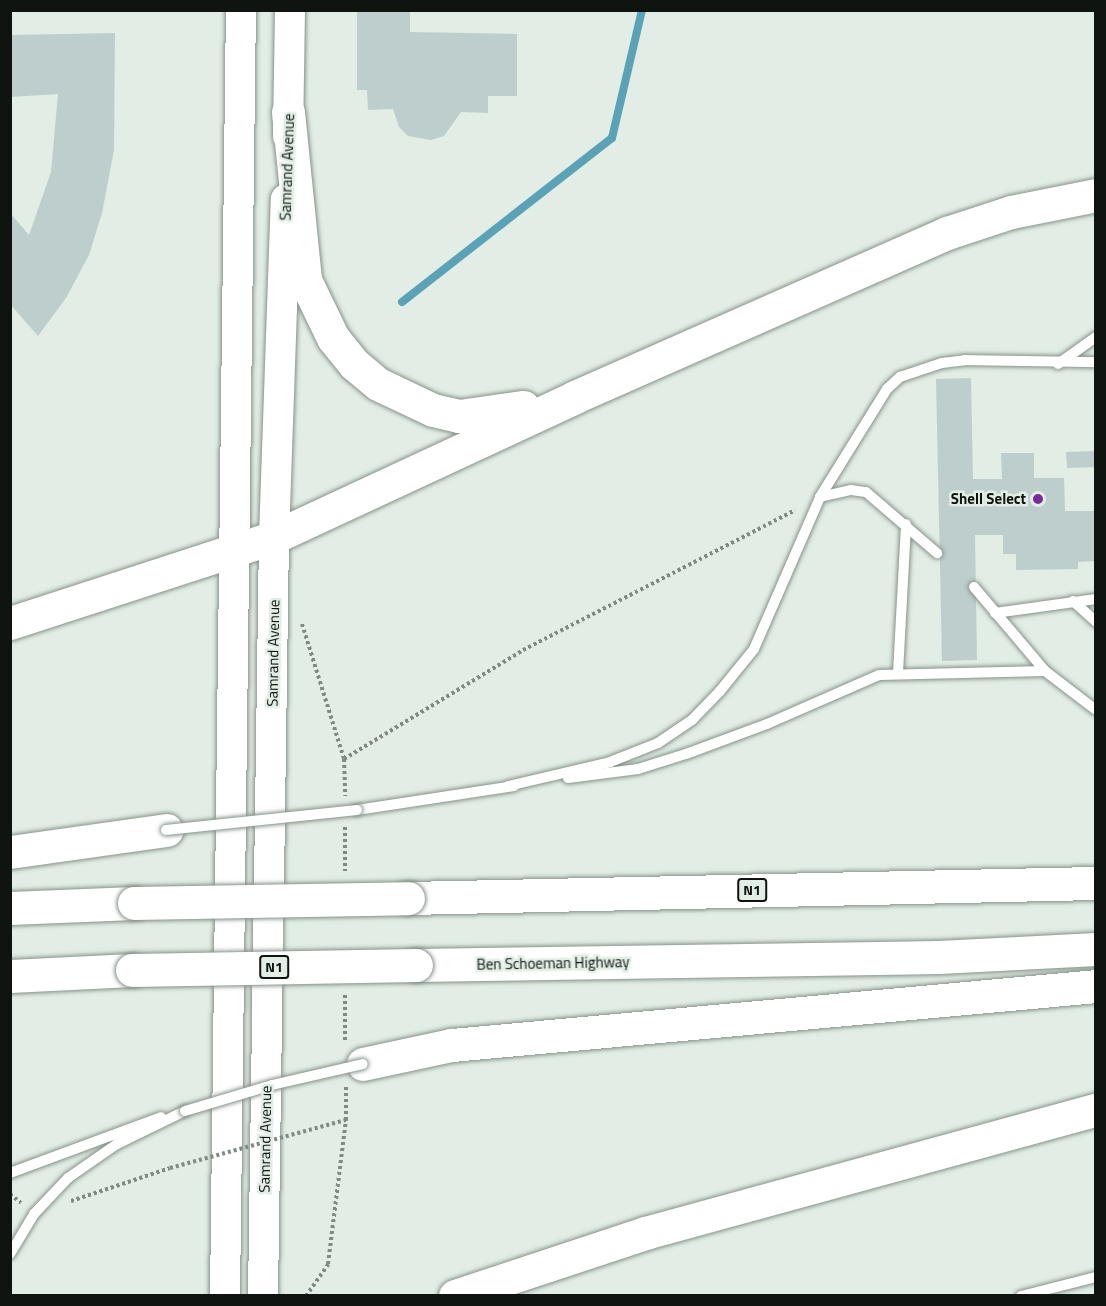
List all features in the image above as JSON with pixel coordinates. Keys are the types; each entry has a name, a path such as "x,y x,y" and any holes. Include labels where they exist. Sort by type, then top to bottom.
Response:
{"highway":[{"path":"288,112 305,280 333,338 354,364 407,400 459,416 491,414 575,397"},
{"path":"10,623 274,537 575,397 947,232 1011,212 1095,195"},
{"path":"10,852 166,830"},
{"name":"N1","path":"10,908 134,903 1095,883"},
{"name":"Ben Schoeman Highway","path":"10,976 132,970 416,964 939,957 1095,949"},
{"path":"363,1064 452,1045 1095,986"},
{"path":"454,1296 645,1233 1095,1110"}],"main road":[{"path":"225,1296 232,552 241,10"},
{"name":"Samrand Avenue","path":"263,1296 274,537 290,10"}],"lane":[{"path":"1058,364 1095,337"},
{"path":"508,786 610,762 658,743 692,720 754,649 820,497 887,388 900,377 942,363 965,360 1058,364 1095,362"},
{"path":"820,497 851,490 866,492 937,553"},
{"path":"898,673 906,524"},
{"path":"974,587 1045,671 1095,710"},
{"path":"995,613 1095,599"},
{"path":"1073,601 1095,622"},
{"path":"166,830 357,810 508,786 638,769 767,724 868,677 898,673 1045,671"},
{"path":"10,1173 114,1132 272,1085 363,1064"},
{"path":"10,1254 34,1214 93,1158 183,1112"},
{"path":"1022,1296 1095,1277"}],"path":[{"path":"344,759 524,650 820,497"},
{"path":"10,1194 34,1214 170,1168 346,1120"}],"building":[{"path":"357,10 410,10 410,32 517,34 517,96 488,96 488,113 461,112 444,136 431,140 408,136 399,127 393,109 368,110 367,90 357,90"},
{"path":"115,33 114,150 102,213 89,255 66,298 38,336 10,304 10,213 29,235 51,172 58,94 10,97 10,35"},
{"path":"971,378 973,479 1002,479 1001,453 1034,453 1034,478 1064,478 1065,511 1096,511 1096,561 1078,562 1078,569 1016,570 1016,554 1003,554 1003,535 975,535 977,660 942,661 936,379"},
{"path":"1096,451 1096,467 1067,468 1066,452"}],"waterway":[{"path":"402,302 612,138 642,10"}],"place":[{"name":"Shell Select","path":"1038,499"}]}
